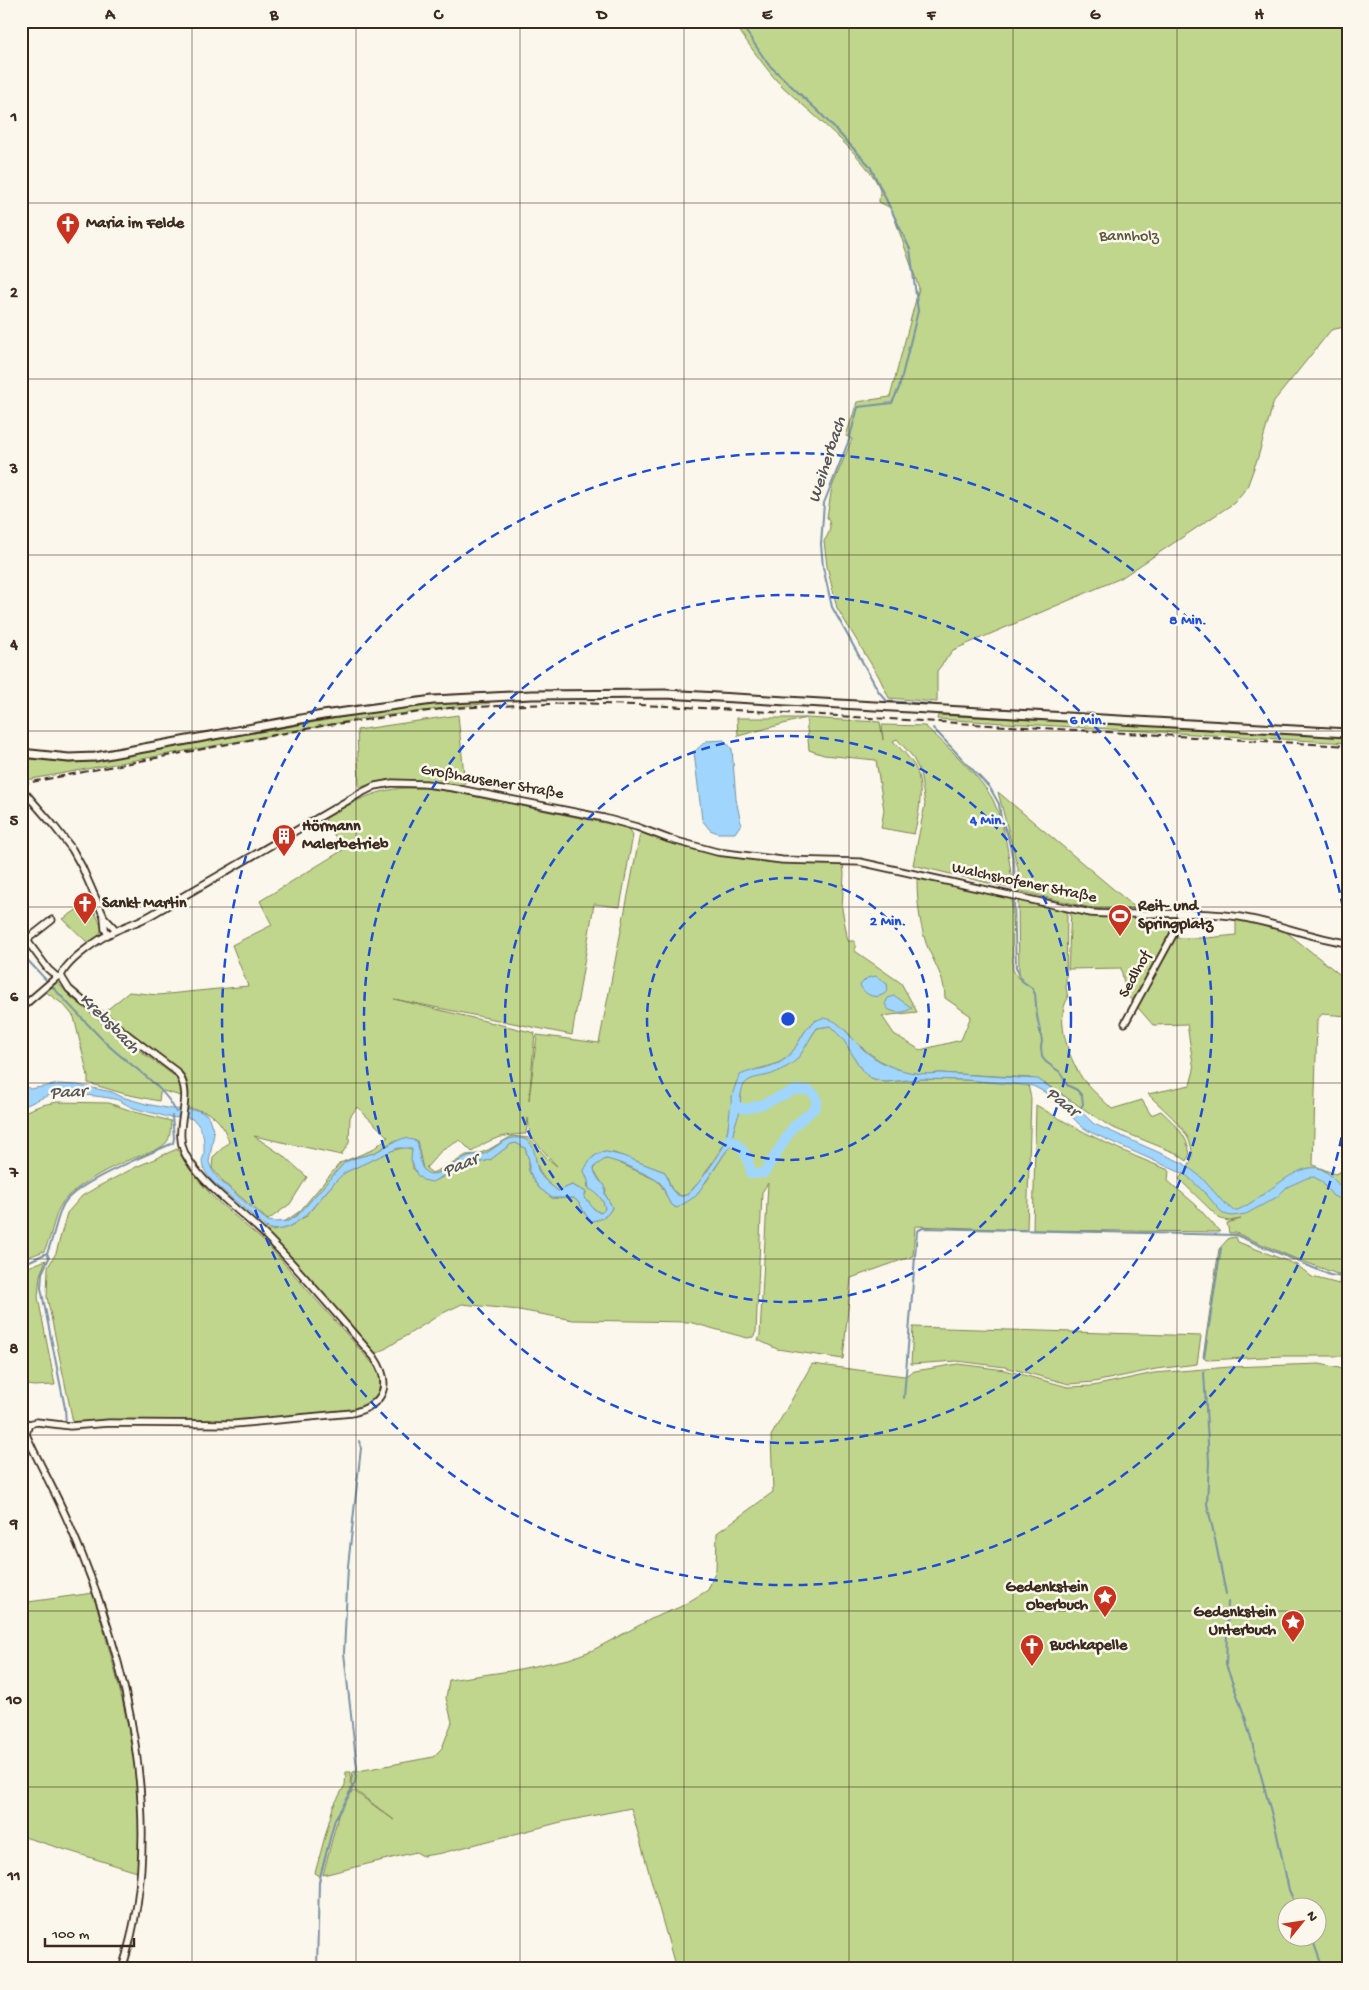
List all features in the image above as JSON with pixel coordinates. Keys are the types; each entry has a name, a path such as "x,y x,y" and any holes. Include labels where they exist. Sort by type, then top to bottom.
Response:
{"street":[{"path":"21,753 69,758 95,757 366,709 443,700 558,694 665,694 1348,733"},
{"name":"Großhausener Straße","path":"21,1008 57,978 82,953 108,934 135,924 359,794 376,786 392,783 426,784 454,788 604,818 637,827 677,842 717,852 782,860 843,861"},
{"path":"21,788 72,849 82,866 104,917 105,929 108,934"},
{"name":"Walchshofener Straße","path":"843,861 876,865 1092,913 1112,915 1182,913 1239,917 1328,940 1348,943"},
{"name":"Sedlhof","path":"1125,1023 1174,935 1182,913"},
{"path":"104,917 116,930"},
{"path":"21,1422 70,1426 109,1423 234,1424 352,1414 366,1410 373,1404 384,1388 386,1381 383,1370 374,1357 278,1248 218,1194 195,1168 184,1152 180,1142 185,1101 184,1084 177,1072 69,989 48,969 28,942 29,938 52,920"},
{"path":"29,1424 26,1434 70,1526 102,1612 131,1720 143,1815 143,1846 136,1910 122,1969"}],"green space":[{"name":"Bannholz","path":"733,21 1348,21 1348,326 1331,330 1274,401 1258,457 1247,487 1234,503 1121,578 953,650 937,671 937,702 889,698 879,677 837,608 827,566 824,541 830,529 827,517 832,487 852,439 846,436 857,402 890,397 919,288 891,208 879,202 880,191 875,179 851,150 776,80"},
{"path":"481,701 490,703 365,718 21,781 21,757 69,763 96,761 366,713 432,703"},
{"path":"458,715 465,785 408,780 359,787 357,730"},
{"path":"938,715 1348,736 1348,743 937,719"},
{"path":"737,718 806,718 738,736"},
{"path":"806,718 880,722 883,740 882,725 925,726 972,771 993,800 1004,832 1013,889 913,865 925,804 920,772 912,756 897,739 893,741 914,765 919,781 919,809 914,834 881,828 884,810 876,760 824,755 809,750"},
{"path":"425,788 453,792 629,828 633,835 620,907 594,904 572,1035 394,999 535,1033 529,1100 537,1035 599,1043 640,834 642,832 692,849 741,859 790,863 843,863 842,909 848,941 855,941 855,951 901,983 917,1012 882,1016 894,1034 920,1050 961,1040 971,1016 945,998 941,976 926,943 922,927 917,877 1012,898 1013,970 1019,979 1018,899 1067,910 1066,987 1068,998 1064,1007 1063,1029 1074,1064 1085,1082 1112,1109 1142,1100 1151,1115 1161,1111 1176,1125 1183,1135 1190,1154 1187,1161 1176,1153 1111,1127 1046,1084 1030,1078 906,1072 887,1065 869,1053 845,1030 816,1020 806,1029 788,1057 776,1064 753,1070 737,1081 725,1143 700,1181 687,1195 681,1196 672,1190 665,1172 614,1153 603,1152 593,1157 586,1177 589,1181 587,1186 603,1202 605,1209 601,1213 594,1209 584,1198 586,1192 572,1185 558,1191 550,1185 538,1169 528,1141 503,1142 485,1154 468,1156 432,1175 423,1169 417,1141 394,1141 374,1153 345,1162 303,1210 288,1222 284,1222 300,1211 340,1163 372,1150 388,1137 357,1107 350,1117 349,1143 341,1155 254,1136 285,1157 307,1177 290,1204 268,1220 223,1182 212,1168 213,1157 229,1142 223,1128 214,1117 203,1111 187,1109 189,1094 186,1078 183,1073 103,1013 129,992 158,995 248,986 232,945 272,925 260,901 343,850 325,819 363,798 394,789","holes":["528,1118 530,1136 557,1166 529,1138 512,1136 488,1150 478,1154 466,1155 432,1173 426,1168 441,1151 460,1140 472,1152 485,1143 497,1138 526,1134"]},
{"path":"998,792 1137,909 1096,909 1018,891 1018,868"},
{"path":"90,901 102,928 98,938 88,943 63,919"},
{"path":"1071,911 1177,915 1178,922 1155,973 1175,938 1207,938 1236,935 1236,918 1285,931 1348,981 1348,1016 1322,1014 1317,1020 1313,1165 1335,1174 1346,1169 1348,1159 1348,1359 1342,1356 1283,1356 1208,1360 1203,1357 1219,1249 1229,1238 1236,1237 1238,1242 1297,1265 1312,1277 1339,1284 1340,1275 1236,1233 1229,1233 1227,1223 1241,1219 1229,1221 1220,1219 1179,1179 1191,1161 1191,1146 1183,1130 1148,1094 1190,1085 1194,1070 1187,1024 1153,1025 1126,994 1121,968 1068,969"},
{"path":"57,982 72,998 118,1035 176,1077 181,1087 181,1096 163,1091 160,1093 159,1101 125,1094 88,1083 74,1017 64,1005 46,992"},
{"path":"830,1026 843,1038 856,1060 871,1078 885,1082 921,1079 966,1080 1028,1085 1031,1098 1027,1230 915,1226 913,1256 851,1278 843,1359 777,1349 758,1340 760,1335 768,1183 762,1192 756,1332 753,1337 747,1338 689,1322 573,1320 519,1310 462,1304 441,1314 380,1352 373,1354 264,1230 267,1228 274,1231 305,1217 339,1177 346,1172 390,1151 406,1147 412,1150 413,1169 437,1180 462,1166 490,1160 511,1144 516,1143 525,1148 529,1160 529,1171 538,1187 552,1198 574,1198 591,1221 604,1217 612,1207 605,1194 606,1190 594,1170 600,1161 611,1159 656,1180 662,1186 672,1205 676,1208 706,1182 727,1150 733,1145 732,1136 740,1110 741,1090 744,1083 751,1077 767,1075 807,1043 817,1028"},
{"path":"57,1102 109,1103 171,1121 170,1136 168,1141 158,1149 106,1170 68,1196 59,1208 44,1251 21,1260 21,1113 42,1105"},
{"path":"1036,1105 1068,1124 1134,1156 1169,1170 1168,1181 1195,1204 1220,1232 1033,1230"},
{"path":"177,1149 191,1171 213,1197 267,1244 380,1372 379,1391 374,1400 358,1408 303,1418 236,1421 146,1420 73,1422 47,1297 48,1267 56,1253 67,1213 82,1196 99,1186"},
{"path":"46,1260 40,1275 38,1297 55,1385 33,1386 21,1383 21,1270"},
{"path":"913,1327 1201,1336 1197,1364 1156,1369 1094,1382 1069,1384 1005,1367 957,1361 911,1364"},
{"path":"812,1364 904,1376 915,1371 958,1364 1005,1370 1068,1387 1093,1386 1154,1373 1230,1367 1320,1364 1348,1370 1348,1969 676,1969 631,1808 561,1822 442,1853 423,1856 416,1852 323,1875 339,1812 335,1819 320,1876 315,1873 333,1807 345,1785 346,1772 351,1772 350,1784 352,1786 348,1795 354,1791 394,1820 355,1790 351,1783 353,1772 433,1757 442,1748 452,1722 446,1698 449,1680 510,1671 569,1659 593,1650 653,1618 680,1607 708,1590 716,1570 717,1533 773,1492 771,1436"},
{"path":"93,1593 121,1696 135,1766 139,1837 137,1872 21,1836 21,1603"}],"water":[{"path":"724,740 732,749 736,799 741,824 735,833 718,833 710,830 702,820 694,752 706,741"},
{"path":"876,976 887,984 888,990 881,996 869,995 860,985 867,978"},
{"path":"895,996 912,1008 900,1012 888,1009 885,1004 888,998"},
{"path":"823,1018 837,1023 872,1056 904,1071 928,1074 940,1073 1038,1079 1071,1102 1094,1124 1183,1163 1201,1177 1224,1203 1234,1211 1244,1207 1289,1176 1301,1170 1311,1168 1321,1169 1332,1177 1348,1193 1348,1202 1333,1196 1321,1181 1314,1177 1287,1187 1277,1197 1246,1214 1232,1216 1223,1214 1186,1175 1090,1132 1081,1126 1050,1095 1033,1086 966,1080 921,1079 885,1082 871,1078 863,1072 843,1039 830,1026 817,1028 793,1063 772,1074 752,1079 745,1084 740,1098 742,1106 734,1130 733,1145 727,1150 696,1196 677,1208 669,1201 659,1182 635,1169 605,1159 594,1167 594,1170 599,1180 605,1185 605,1194 612,1207 604,1217 591,1221 574,1198 552,1198 538,1187 529,1171 529,1160 525,1148 516,1143 511,1144 490,1160 462,1166 432,1182 423,1180 417,1175 411,1160 411,1148 398,1148 346,1172 299,1220 288,1227 277,1230 265,1227 210,1179 202,1164 204,1141 202,1134 196,1122 190,1118 167,1117 134,1108 117,1100 87,1095 56,1094 21,1107 21,1101 25,1099 21,1092 21,1083 30,1089 59,1084 78,1085 112,1092 146,1104 172,1109 197,1110 206,1114 214,1133 209,1162 212,1170 219,1180 268,1221 288,1221 297,1216 345,1162 374,1153 404,1138 417,1141 422,1167 428,1173 434,1174 463,1158 486,1153 508,1139 524,1139 531,1144 537,1168 545,1180 558,1191 572,1185 586,1192 584,1198 589,1201 595,1210 601,1213 605,1209 603,1202 597,1194 589,1189 584,1171 592,1158 603,1152 623,1156 665,1172 675,1193 680,1196 687,1194 708,1170 725,1143 733,1091 740,1075 775,1065 785,1059 795,1048 810,1025"}],"waterway":[{"name":"Weiherbach","path":"739,21 768,64 820,113 870,166 910,249 918,311 899,388 892,403 858,407 849,440 824,503 821,544 823,567 832,607 879,692 887,701 931,704"},
{"name":"Weiherbach","path":"933,728 990,788 999,804 1001,819 1007,833 1014,863 1015,891"},
{"name":"Weiherbach","path":"1014,902 1016,967 1022,981 1032,988 1035,994 1042,1041 1042,1057 1060,1072 1067,1085 1077,1090 1082,1096 1083,1104 1079,1111"},
{"name":"Krebsbach","path":"21,953 108,1045 155,1084 176,1112"},
{"name":"Paar","path":"729,1139 742,1149 749,1163 751,1174 764,1173 793,1127 815,1108 817,1101 814,1094 808,1090 795,1090 746,1109 735,1106"},
{"path":"21,1265 47,1253 63,1205 70,1196 96,1178 173,1143 172,1116"},
{"path":"904,1398 917,1231 923,1228 1236,1235 1330,1275 1348,1278"},
{"path":"1204,1358 1221,1248"},
{"path":"47,1253 49,1258 42,1273 41,1288 65,1408 66,1424"},
{"path":"1204,1372 1209,1462 1207,1504 1226,1594"},
{"path":"317,1969 319,1882 335,1819 350,1794 355,1782 357,1768 344,1653 348,1566 361,1448 359,1441"},
{"path":"1228,1602 1226,1665 1245,1717 1293,1898"},
{"path":"1316,1948 1323,1969"}],"railway":[{"path":"21,784 322,726 449,708 573,703 667,706 1348,746"}],"place":[{"name":"Maria im Felde","path":"68,245"},
{"name":"Hörmann Malerbetrieb","path":"284,857"},
{"name":"Sankt Martin","path":"85,925"},
{"name":"Reit- und Springplatz","path":"1120,937"},
{"name":"Gedenkstein Oberbuch","path":"1105,1618"},
{"name":"Gedenkstein Unterbuch","path":"1293,1643"},
{"name":"Buchkapelle","path":"1032,1667"}]}
